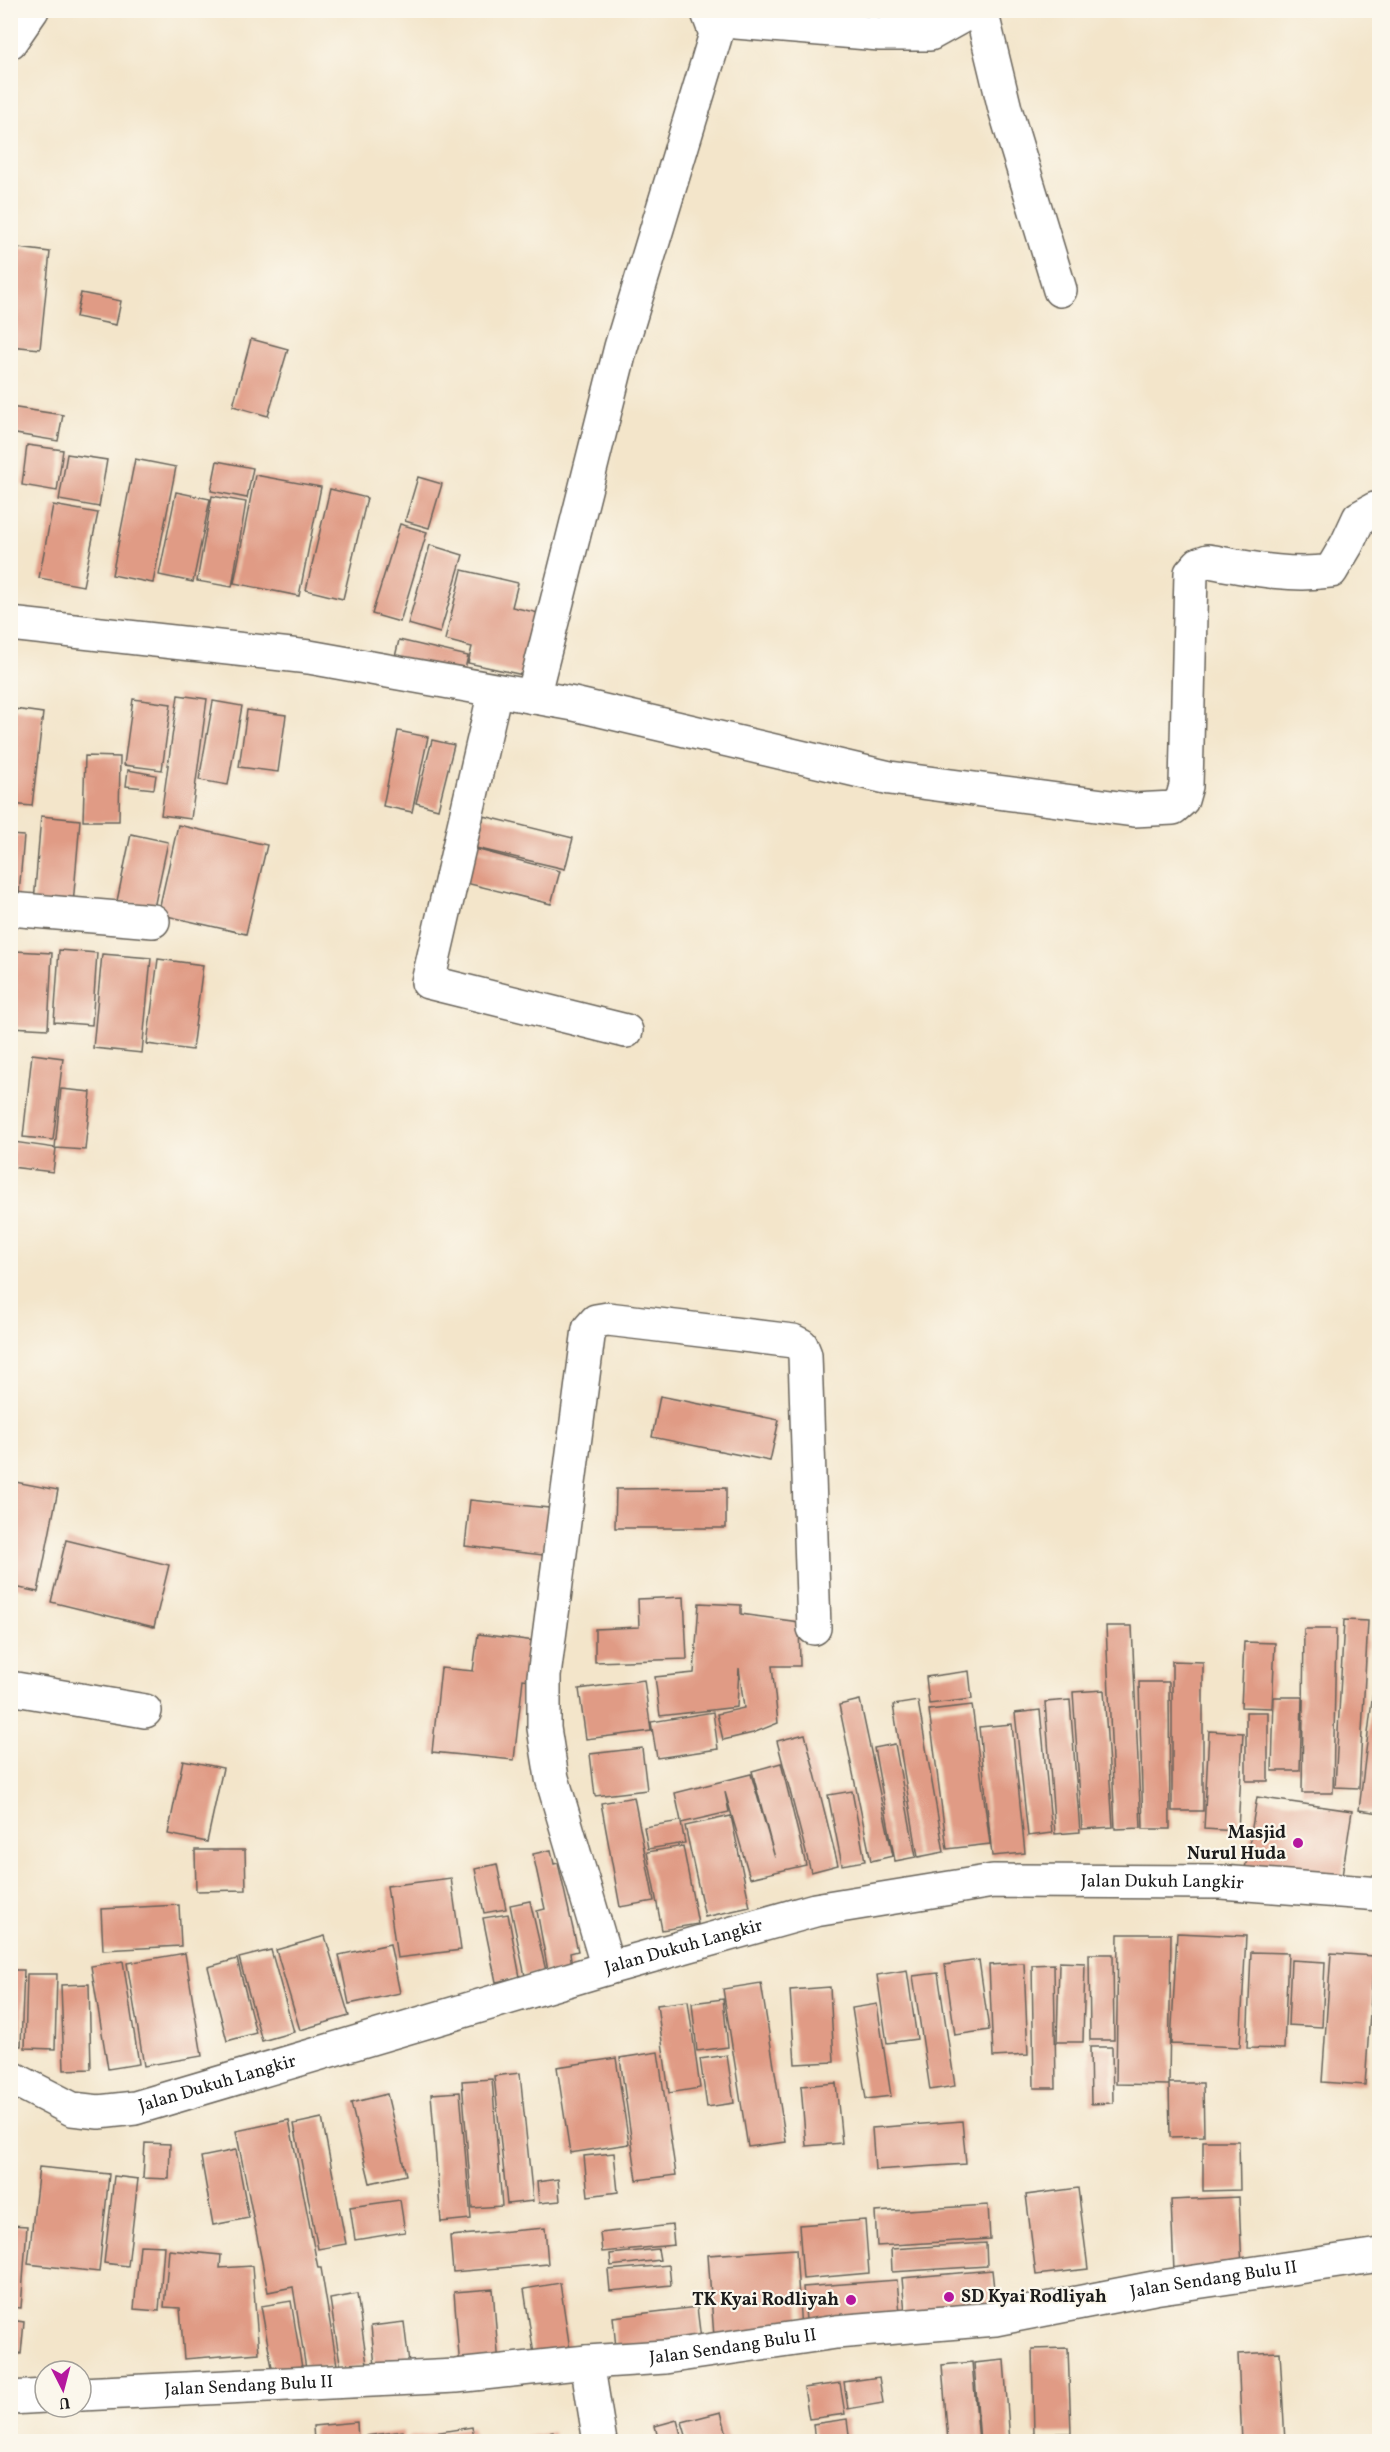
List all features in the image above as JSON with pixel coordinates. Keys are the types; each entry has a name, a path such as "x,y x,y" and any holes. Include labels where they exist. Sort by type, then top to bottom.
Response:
{"street":[{"path":"10,42 32,10"},
{"path":"533,697 621,347 716,34 709,15 880,34 930,34 973,10"},
{"path":"981,10 1005,109 1060,290"},
{"path":"10,624 309,657 574,704 890,778 1134,810 1173,808 1182,800 1186,786 1191,573 1199,564 1208,561 1273,573 1331,571 1359,518 1375,509 1380,509"},
{"path":"495,691 428,982 626,1031"},
{"path":"10,909 153,921"},
{"path":"608,1968 552,1778 544,1728 544,1676 589,1329 597,1321 620,1320 793,1341 801,1345 805,1355 814,1628"},
{"path":"10,1688 145,1711"},
{"name":"Jalan Dukuh Langkir","path":"10,2077 72,2109 99,2112 135,2108 608,1968 815,1910 993,1881 1221,1882 1380,1894"},
{"name":"Jalan Sendang Bulu II","path":"93,2393 456,2376 587,2362 665,2357 836,2332 995,2319 1154,2288 1380,2255"},
{"path":"587,2362 600,2442"},
{"path":"10,2398 33,2397"}],"building":[{"path":"10,247 50,252 40,349 10,346"},
{"path":"81,293 121,301 116,325 76,317"},
{"path":"251,339 288,349 268,416 233,406"},
{"path":"10,407 63,415 58,441 10,433"},
{"path":"27,445 63,450 57,491 22,485"},
{"path":"67,454 107,460 99,507 59,500"},
{"path":"135,459 176,467 153,583 112,575"},
{"path":"217,461 253,468 247,498 211,491"},
{"path":"255,475 321,487 299,596 234,583"},
{"path":"418,477 442,484 429,528 405,521"},
{"path":"330,489 367,498 343,599 306,590"},
{"path":"176,492 210,499 193,582 159,575"},
{"path":"212,496 246,502 232,587 197,581"},
{"path":"53,505 98,513 83,586 39,578"},
{"path":"400,524 427,532 400,622 372,614"},
{"path":"430,545 463,555 440,633 408,624"},
{"path":"462,570 518,583 512,607 543,614 528,676 468,663 472,647 445,640"},
{"path":"399,640 468,656 464,673 395,657"},
{"path":"178,695 207,699 191,819 161,815"},
{"path":"133,699 171,704 162,770 124,765"},
{"path":"213,701 242,706 228,785 199,780"},
{"path":"14,709 43,713 32,806 10,804 10,739"},
{"path":"247,710 286,715 278,772 239,767"},
{"path":"398,731 428,737 412,812 383,806"},
{"path":"432,740 454,745 438,809 416,803"},
{"path":"85,756 120,757 119,821 83,821"},
{"path":"128,770 156,775 154,789 126,786"},
{"path":"41,816 80,820 73,905 34,902"},
{"path":"484,816 573,838 565,869 476,848"},
{"path":"178,825 267,845 246,934 158,914"},
{"path":"131,834 168,842 154,908 117,901"},
{"path":"10,835 24,836 18,906 10,906"},
{"path":"471,848 560,871 551,904 462,882"},
{"path":"59,950 97,953 92,1025 54,1022"},
{"path":"15,951 52,953 48,1029 11,1027"},
{"path":"102,954 151,958 142,1053 93,1048"},
{"path":"158,959 203,965 192,1050 147,1044"},
{"path":"32,1054 63,1058 53,1140 23,1137"},
{"path":"61,1089 91,1092 85,1150 56,1148 53,1172 11,1167 14,1142 55,1148"},
{"path":"660,1396 779,1420 770,1461 652,1437"},
{"path":"10,1481 58,1490 38,1592 10,1586"},
{"path":"726,1488 726,1528 615,1528 616,1489"},
{"path":"470,1500 549,1508 543,1555 465,1546"},
{"path":"66,1540 169,1565 154,1627 51,1602"},
{"path":"684,1597 687,1659 595,1662 595,1629 639,1627 638,1599"},
{"path":"699,1603 741,1605 741,1614 799,1622 800,1666 772,1666 778,1723 753,1733 723,1740 717,1714 744,1708 739,1668 737,1707 660,1716 655,1677 694,1673"},
{"path":"1344,1620 1368,1621 1359,1788 1335,1787"},
{"path":"1106,1626 1132,1626 1141,1828 1115,1829"},
{"path":"1304,1629 1336,1629 1333,1793 1302,1793"},
{"path":"478,1634 543,1642 538,1681 523,1679 514,1760 432,1752 441,1668 473,1671"},
{"path":"1244,1642 1275,1643 1272,1708 1241,1707"},
{"path":"1378,1649 1380,1649 1380,1813 1359,1810"},
{"path":"1172,1661 1203,1662 1203,1811 1172,1811"},
{"path":"969,1671 972,1699 929,1704 926,1677"},
{"path":"644,1680 651,1731 586,1739 579,1689"},
{"path":"1139,1682 1169,1682 1170,1829 1143,1829"},
{"path":"1104,1690 1113,1827 1082,1829 1073,1692"},
{"path":"1274,1697 1302,1697 1300,1771 1272,1771"},
{"path":"860,1700 893,1856 871,1861 839,1705"},
{"path":"1070,1700 1080,1832 1055,1834 1045,1702"},
{"path":"918,1701 944,1852 918,1857 893,1705"},
{"path":"972,1705 990,1844 947,1849 929,1710"},
{"path":"1040,1710 1052,1833 1028,1836 1015,1713"},
{"path":"713,1712 718,1749 657,1758 651,1722"},
{"path":"1246,1712 1268,1712 1268,1781 1246,1781"},
{"path":"1012,1724 1025,1853 992,1856 979,1727"},
{"path":"1209,1731 1243,1733 1238,1831 1204,1829"},
{"path":"805,1734 838,1865 811,1872 777,1741"},
{"path":"895,1744 916,1857 895,1861 874,1748"},
{"path":"642,1748 647,1790 595,1796 590,1754"},
{"path":"183,1760 223,1768 207,1842 168,1834"},
{"path":"781,1763 806,1865 750,1878 725,1792 729,1812 681,1823 685,1843 648,1849 644,1827 681,1821 675,1793 751,1774 775,1858 752,1771"},
{"path":"852,1791 865,1861 842,1865 828,1795"},
{"path":"634,1797 654,1901 620,1907 601,1803"},
{"name":"Masjid Nurul Huda","path":"1257,1797 1352,1811 1340,1889 1244,1875"},
{"path":"731,1816 750,1907 705,1917 685,1826"},
{"path":"683,1846 698,1924 662,1930 647,1852"},
{"path":"195,1850 245,1850 246,1890 196,1891"},
{"path":"551,1850 554,1864 558,1863 578,1951 570,1953 574,1977 550,1982 537,1911 545,1909 533,1854"},
{"path":"497,1864 506,1909 484,1913 475,1869"},
{"path":"451,1878 461,1950 397,1958 387,1886"},
{"path":"530,1901 546,1971 525,1976 510,1905"},
{"path":"179,1905 181,1946 103,1950 101,1909"},
{"path":"508,1914 520,1977 496,1982 483,1918"},
{"path":"1177,1933 1246,1936 1240,2047 1171,2044"},
{"path":"1118,1934 1171,1934 1169,2085 1116,2084"},
{"path":"325,1936 349,2016 300,2030 276,1950"},
{"path":"390,1944 400,1993 349,2004 339,1955"},
{"path":"271,1950 294,2032 262,2041 239,1958"},
{"path":"1251,1952 1288,1953 1284,2049 1247,2048"},
{"path":"185,1953 202,2056 144,2066 127,1963"},
{"path":"1331,1953 1374,1956 1365,2085 1322,2082"},
{"path":"1089,1954 1113,1954 1114,2040 1090,2040"},
{"path":"237,1959 256,2033 227,2041 208,1967"},
{"path":"979,1960 989,2030 955,2035 945,1965"},
{"path":"1291,1960 1325,1962 1322,2027 1288,2025"},
{"path":"123,1961 139,2064 108,2069 91,1966"},
{"path":"1059,1962 1085,1963 1083,2042 1057,2042"},
{"path":"1024,1963 1028,2055 993,2057 989,1965"},
{"path":"1054,1964 1056,2088 1034,2088 1032,1965"},
{"path":"10,1970 24,1970 21,2046 10,2046"},
{"path":"907,1970 917,2039 887,2043 877,1975"},
{"path":"938,1973 955,2086 930,2090 913,1976"},
{"path":"27,1974 57,1974 55,2049 25,2048"},
{"path":"761,1983 786,2142 748,2147 723,1989"},
{"path":"89,1984 91,2069 64,2070 61,1985"},
{"path":"830,1987 834,2062 795,2064 790,1990"},
{"path":"723,1999 728,2047 697,2051 692,2003"},
{"path":"688,2001 700,2088 669,2093 657,2005"},
{"path":"877,2004 891,2096 866,2099 852,2008"},
{"path":"1090,2047 1112,2047 1113,2103 1091,2104"},
{"path":"658,2052 676,2175 637,2180 620,2058"},
{"path":"727,2055 734,2103 707,2107 700,2059"},
{"path":"616,2058 629,2144 570,2153 557,2067"},
{"path":"520,2073 533,2201 507,2204 494,2076"},
{"path":"492,2079 502,2206 472,2208 462,2081"},
{"path":"836,2083 842,2143 806,2146 801,2086"},
{"path":"1169,2083 1203,2083 1204,2136 1170,2137"},
{"path":"460,2092 471,2219 441,2222 431,2094"},
{"path":"387,2094 406,2175 370,2183 351,2103"},
{"path":"322,2118 346,2244 318,2249 294,2124"},
{"path":"289,2120 318,2268 321,2268 337,2365 306,2369 293,2287 268,2292 236,2131"},
{"path":"962,2121 966,2164 875,2170 872,2128"},
{"path":"1203,2141 1239,2141 1240,2190 1203,2191"},
{"path":"145,2143 170,2144 169,2179 143,2178"},
{"path":"236,2150 249,2218 213,2225 201,2157"},
{"path":"614,2153 618,2192 588,2196 584,2156"},
{"path":"39,2167 109,2174 99,2272 28,2264"},
{"path":"114,2176 138,2179 128,2266 104,2263"},
{"path":"558,2179 560,2201 539,2203 537,2182"},
{"path":"1078,2188 1088,2269 1036,2275 1026,2195"},
{"path":"1239,2197 1242,2270 1174,2272 1171,2200"},
{"path":"400,2200 405,2232 355,2240 350,2207"},
{"path":"988,2205 990,2239 877,2246 875,2212"},
{"path":"865,2220 869,2273 803,2279 799,2225"},
{"path":"10,2225 27,2226 21,2308 10,2307"},
{"path":"672,2225 674,2245 602,2252 600,2233"},
{"path":"545,2228 548,2264 453,2272 450,2236"},
{"path":"986,2243 987,2266 892,2272 891,2249"},
{"path":"140,2245 164,2246 159,2311 134,2309"},
{"path":"658,2249 660,2260 611,2266 610,2254"},
{"path":"796,2249 801,2331 714,2337 708,2255"},
{"path":"169,2250 221,2255 220,2268 252,2266 259,2353 184,2359 180,2308 164,2307"},
{"path":"669,2265 671,2285 610,2291 608,2270"},
{"name":"SD Kyai Rodliyah","path":"992,2270 997,2317 906,2325 902,2278"},
{"name":"TK Kyai Rodliyah","path":"897,2280 900,2313 806,2320 803,2287"},
{"path":"560,2283 571,2356 535,2361 524,2289"},
{"path":"493,2289 499,2366 460,2369 454,2292"},
{"path":"357,2294 367,2364 341,2369 330,2299"},
{"path":"291,2301 302,2368 273,2373 261,2306"},
{"path":"697,2307 702,2348 617,2358 613,2317"},
{"path":"10,2320 24,2322 21,2354 10,2353"},
{"path":"404,2322 410,2372 376,2376 371,2326"},
{"path":"1068,2348 1071,2433 1034,2434 1032,2349"},
{"path":"1280,2352 1285,2442 1242,2442 1238,2354"},
{"path":"1004,2360 1010,2442 980,2442 974,2363"},
{"path":"972,2362 979,2442 948,2442 942,2365"},
{"path":"879,2377 883,2403 848,2409 844,2382"},
{"path":"840,2383 845,2414 809,2419 804,2388"},
{"path":"721,2412 729,2442 688,2442 682,2422"},
{"path":"847,2419 850,2442 815,2442 813,2424"},
{"path":"677,2420 683,2442 659,2442 655,2426"},
{"path":"357,2422 358,2442 314,2442 313,2426"},
{"path":"472,2427 475,2442 409,2442 408,2437"},
{"path":"403,2431 404,2442 367,2442 366,2436"},
{"path":"553,2432 555,2442 507,2442 507,2440"}],"place":[{"name":"Masjid Nurul Huda","path":"1298,1843"},
{"name":"SD Kyai Rodliyah","path":"949,2297"},
{"name":"TK Kyai Rodliyah","path":"851,2300"}]}
